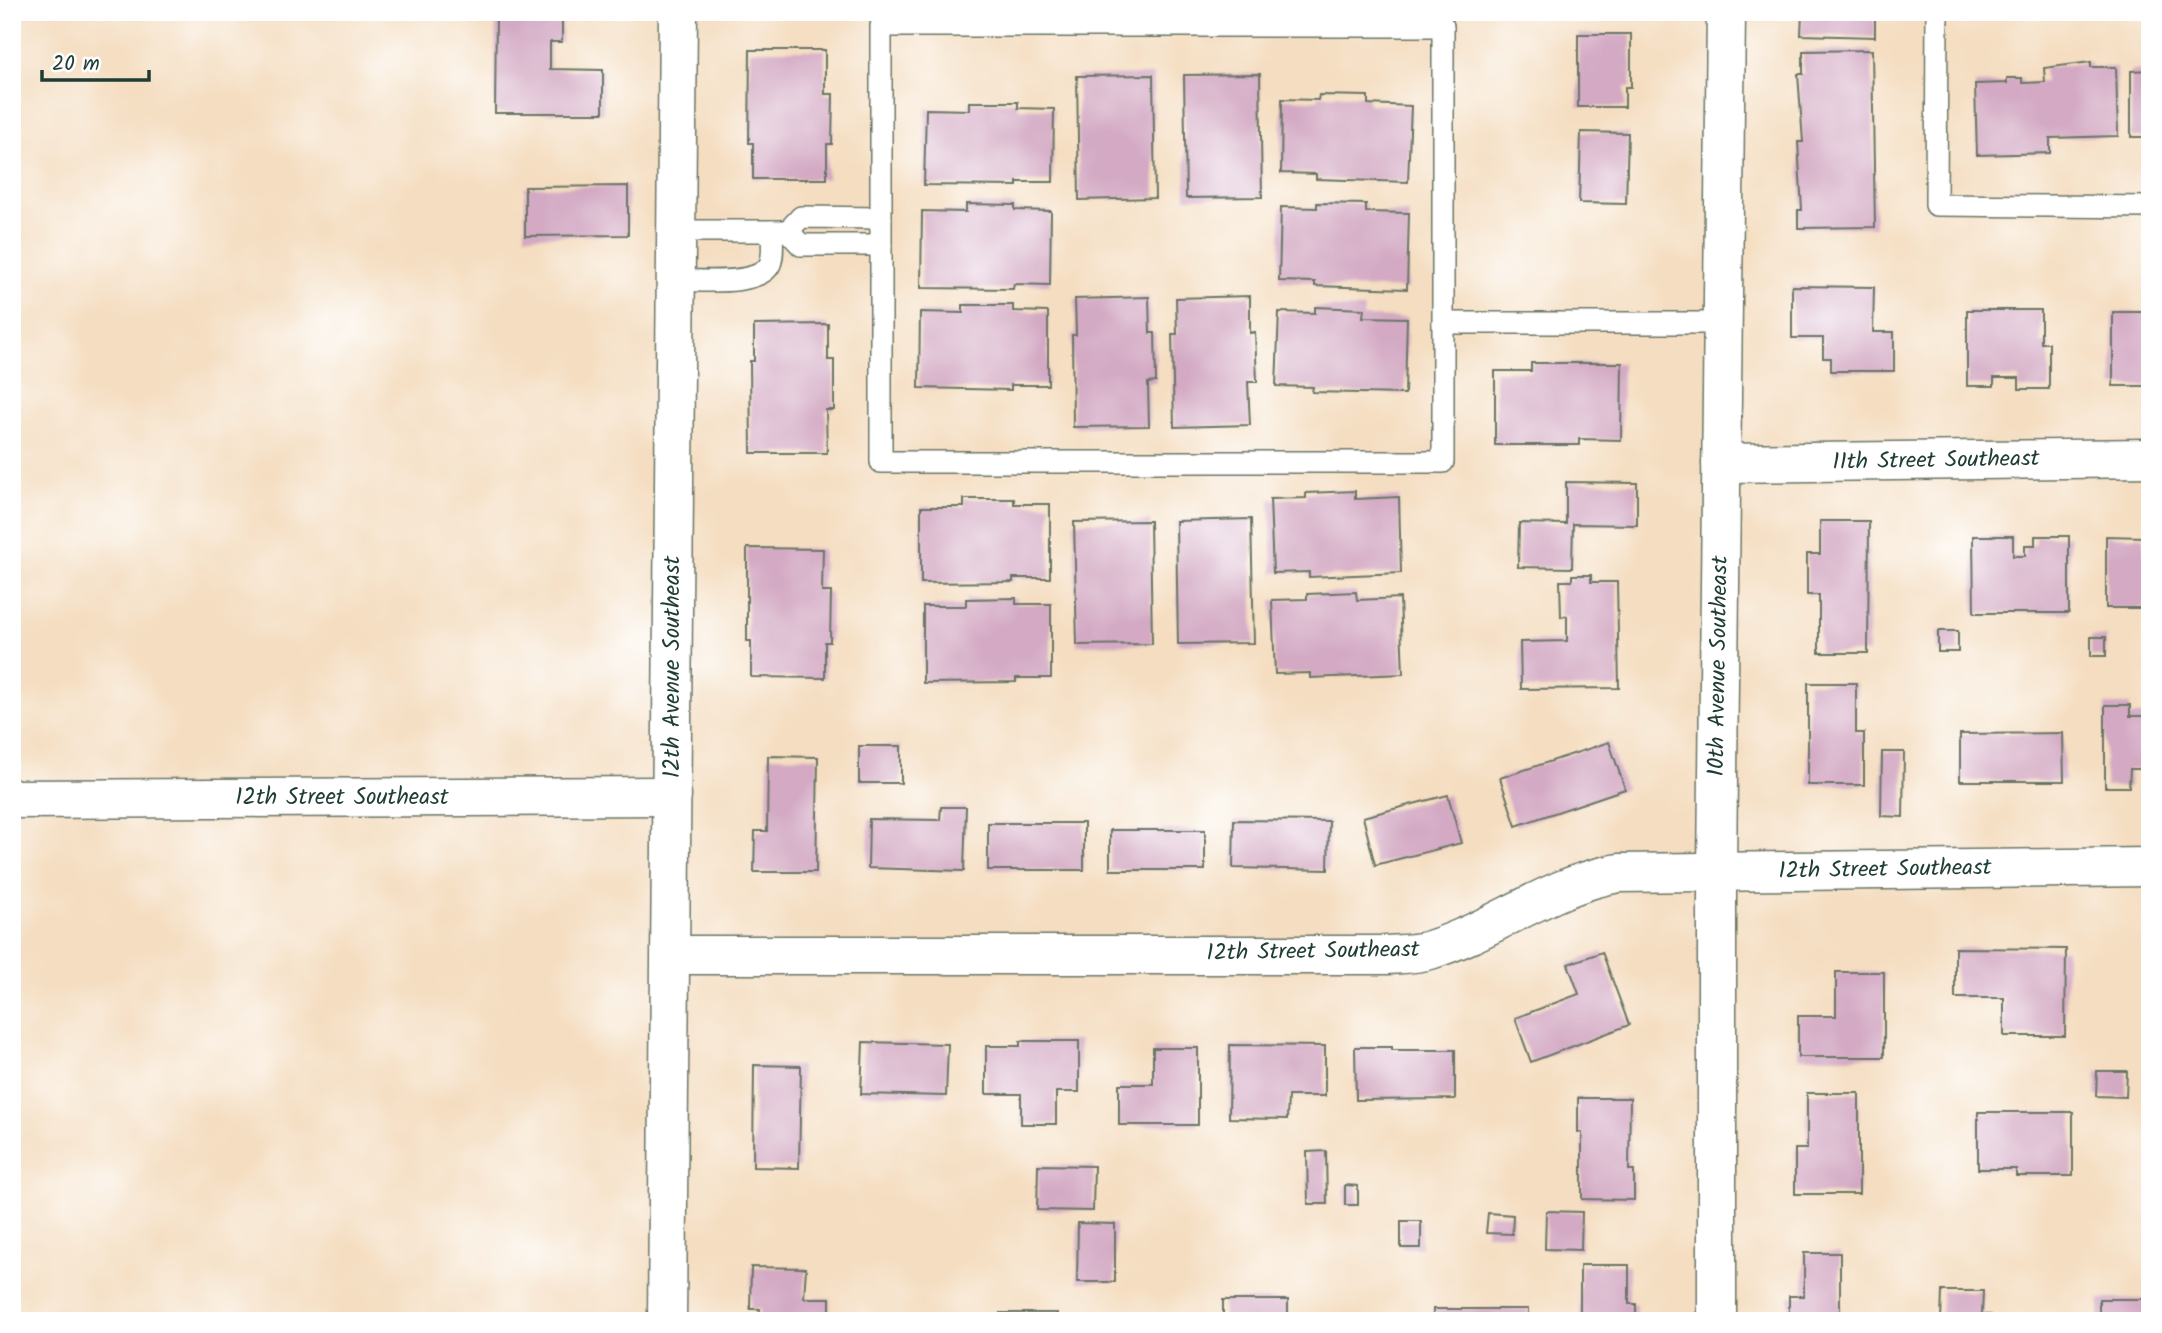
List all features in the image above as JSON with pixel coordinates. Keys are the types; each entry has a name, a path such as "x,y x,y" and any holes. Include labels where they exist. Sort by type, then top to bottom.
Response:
{"street":[{"name":"12th Avenue Southeast","path":"667,1321 678,12"},
{"name":"10th Avenue Southeast","path":"1717,1321 1717,872 1726,12"},
{"name":"11th Street Southeast","path":"1721,463 2150,458"},
{"name":"12th Street Southeast","path":"12,799 672,796"},
{"name":"12th Street Southeast","path":"671,955 1387,955 1427,951 1469,936 1587,878 1619,873 2150,867"}],"lane":[{"path":"1937,12 1936,205 2150,207"},
{"path":"881,26 1443,26 1443,462 881,462 881,218 881,26"},
{"path":"677,231 780,231 802,217 881,218"},
{"path":"780,231 802,245 881,245"},
{"path":"676,280 736,280 761,274 772,261 780,231"},
{"path":"1443,323 1723,323"}],"building":[{"path":"496,12 562,12 562,42 550,42 550,69 603,70 603,113 495,113"},
{"path":"1802,12 1875,12 1875,37 1801,35"},
{"path":"1578,34 1631,34 1631,87 1625,87 1625,107 1578,107"},
{"path":"750,50 825,50 825,94 833,94 832,144 827,144 827,179 753,179 753,143 749,143"},
{"path":"1872,50 1875,227 1798,228 1798,210 1802,210 1798,142 1803,142 1798,74 1803,74 1803,51"},
{"path":"2091,62 2091,67 2116,67 2118,136 2050,138 2050,153 1977,155 1975,84 2007,83 2007,78 2022,78 2022,83 2045,82 2044,68"},
{"path":"2150,70 2150,137 2131,137 2131,71"},
{"path":"1260,74 1262,197 1186,198 1184,75"},
{"path":"1153,75 1155,198 1079,200 1077,76"},
{"path":"1319,95 1368,96 1368,104 1411,106 1408,182 1316,179 1316,174 1281,173 1282,99 1318,100"},
{"path":"969,102 1018,102 1018,108 1054,109 1053,182 1017,182 1017,186 924,185 926,109 969,110"},
{"path":"1581,132 1628,133 1626,204 1579,203"},
{"path":"628,186 628,235 525,236 525,187"},
{"path":"1317,203 1366,204 1366,212 1409,213 1407,289 1315,286 1315,282 1279,281 1281,207 1317,208"},
{"path":"966,204 1015,205 1015,210 1051,211 1050,285 1014,284 1013,289 921,288 922,211 966,212"},
{"path":"1792,286 1874,287 1873,332 1894,332 1894,371 1831,371 1831,358 1823,358 1823,338 1792,338"},
{"path":"1250,296 1250,333 1255,332 1257,382 1248,382 1250,425 1174,427 1172,334 1177,334 1176,298"},
{"path":"1149,297 1150,333 1155,333 1156,382 1148,383 1149,426 1073,427 1072,335 1076,335 1075,299"},
{"path":"963,305 1013,305 1013,311 1048,312 1048,385 1011,385 1011,390 919,388 920,312 963,313"},
{"path":"1315,307 1364,309 1363,317 1407,318 1405,394 1312,392 1313,387 1276,386 1279,312 1315,313"},
{"path":"1967,310 2041,310 2041,343 2049,343 2049,389 2019,389 2019,378 1994,378 1994,386 1967,386"},
{"path":"2113,312 2150,312 2150,386 2113,386"},
{"path":"828,324 828,360 834,360 834,410 826,410 827,453 751,453 750,361 754,361 754,325"},
{"path":"1531,363 1622,363 1621,440 1579,439 1579,445 1495,445 1495,371 1531,371"},
{"path":"1566,482 1637,483 1637,525 1573,524 1572,568 1518,567 1519,523 1566,524"},
{"path":"1355,491 1355,499 1399,497 1401,573 1309,577 1309,572 1273,573 1270,499 1306,498 1306,493"},
{"path":"964,499 1014,499 1014,504 1050,504 1050,578 1013,578 1013,582 921,583 921,507 964,507"},
{"path":"1251,519 1254,643 1178,644 1176,521"},
{"path":"1150,521 1152,644 1077,645 1074,522"},
{"path":"1820,521 1869,521 1868,653 1819,653 1819,595 1807,595 1807,554 1820,554"},
{"path":"1973,536 2013,536 2013,556 2025,556 2025,545 2035,545 2035,536 2069,536 2069,613 1974,613"},
{"path":"2106,536 2144,537 2144,553 2150,553 2150,608 2106,608"},
{"path":"747,548 823,549 822,592 831,592 830,642 825,642 825,678 751,677 751,641 747,641"},
{"path":"1572,575 1591,575 1591,582 1617,582 1619,688 1521,689 1520,642 1567,641 1567,616 1561,617 1560,581 1572,581"},
{"path":"1356,592 1357,600 1400,598 1403,674 1310,678 1310,673 1275,674 1272,600 1307,599 1307,594"},
{"path":"1016,598 1016,604 1051,604 1051,678 1016,678 1016,682 923,683 923,606 966,606 966,599"},
{"path":"1938,631 1958,631 1958,652 1938,652"},
{"path":"2091,637 2106,637 2106,656 2091,656"},
{"path":"1808,683 1856,683 1856,733 1864,733 1864,785 1808,785"},
{"path":"2105,705 2130,705 2130,716 2150,716 2150,769 2130,769 2129,787 2105,787"},
{"path":"2063,733 2064,781 1960,781 1960,734"},
{"path":"1609,742 1625,789 1516,826 1500,778"},
{"path":"859,746 901,746 901,783 859,783"},
{"path":"1882,752 1904,752 1903,817 1881,816"},
{"path":"768,756 818,757 816,872 754,872 755,831 767,831"},
{"path":"1448,795 1461,843 1375,865 1363,817"},
{"path":"941,807 966,807 964,871 868,868 869,819 940,820"},
{"path":"1234,820 1329,821 1328,870 1233,868"},
{"path":"988,823 1084,823 1084,870 988,870"},
{"path":"1110,830 1205,830 1205,870 1110,870"},
{"path":"1955,948 2066,949 2065,1036 2004,1036 2004,998 1955,998"},
{"path":"1602,952 1629,1025 1531,1062 1515,1018 1579,994 1568,964"},
{"path":"1836,972 1884,972 1884,1057 1798,1057 1798,1016 1836,1016"},
{"path":"1020,1041 1079,1041 1079,1092 1056,1092 1056,1124 1021,1124 1021,1094 986,1094 986,1046 1020,1046"},
{"path":"863,1042 948,1044 946,1096 861,1094"},
{"path":"1230,1045 1325,1046 1325,1096 1288,1096 1287,1119 1229,1118"},
{"path":"1355,1047 1455,1050 1455,1099 1356,1100"},
{"path":"1153,1048 1198,1048 1198,1125 1119,1125 1119,1084 1153,1084"},
{"path":"754,1065 801,1066 799,1168 753,1167"},
{"path":"2097,1071 2127,1071 2126,1097 2096,1096"},
{"path":"1807,1093 1859,1093 1859,1194 1795,1194 1795,1149 1807,1149"},
{"path":"1578,1098 1630,1098 1629,1170 1634,1170 1634,1200 1582,1199 1582,1132 1578,1132"},
{"path":"1978,1112 2073,1112 2073,1176 2016,1176 2016,1169 1978,1169"},
{"path":"1326,1151 1327,1204 1308,1204 1307,1152"},
{"path":"1038,1165 1094,1166 1093,1211 1037,1210"},
{"path":"1345,1185 1358,1186 1358,1205 1345,1205"},
{"path":"1546,1211 1582,1212 1581,1250 1545,1249"},
{"path":"1488,1213 1513,1215 1512,1234 1486,1233"},
{"path":"1401,1221 1421,1221 1421,1248 1401,1248"},
{"path":"1078,1223 1115,1224 1115,1282 1077,1282"},
{"path":"1804,1253 1840,1253 1840,1321 1789,1321 1789,1296 1804,1296"},
{"path":"1580,1265 1629,1265 1629,1304 1636,1304 1636,1321 1580,1321"},
{"path":"751,1267 806,1268 804,1298 830,1298 830,1321 759,1321 760,1309 750,1309"},
{"path":"1942,1291 1983,1291 1982,1315 1991,1315 1991,1321 1941,1321"},
{"path":"2099,1299 2150,1299 2150,1321 2099,1321"},
{"path":"1223,1300 1288,1300 1288,1321 1223,1321"},
{"path":"1433,1309 1528,1309 1528,1321 1433,1321"},
{"path":"1000,1313 1057,1313 1057,1321 1000,1321"}]}
